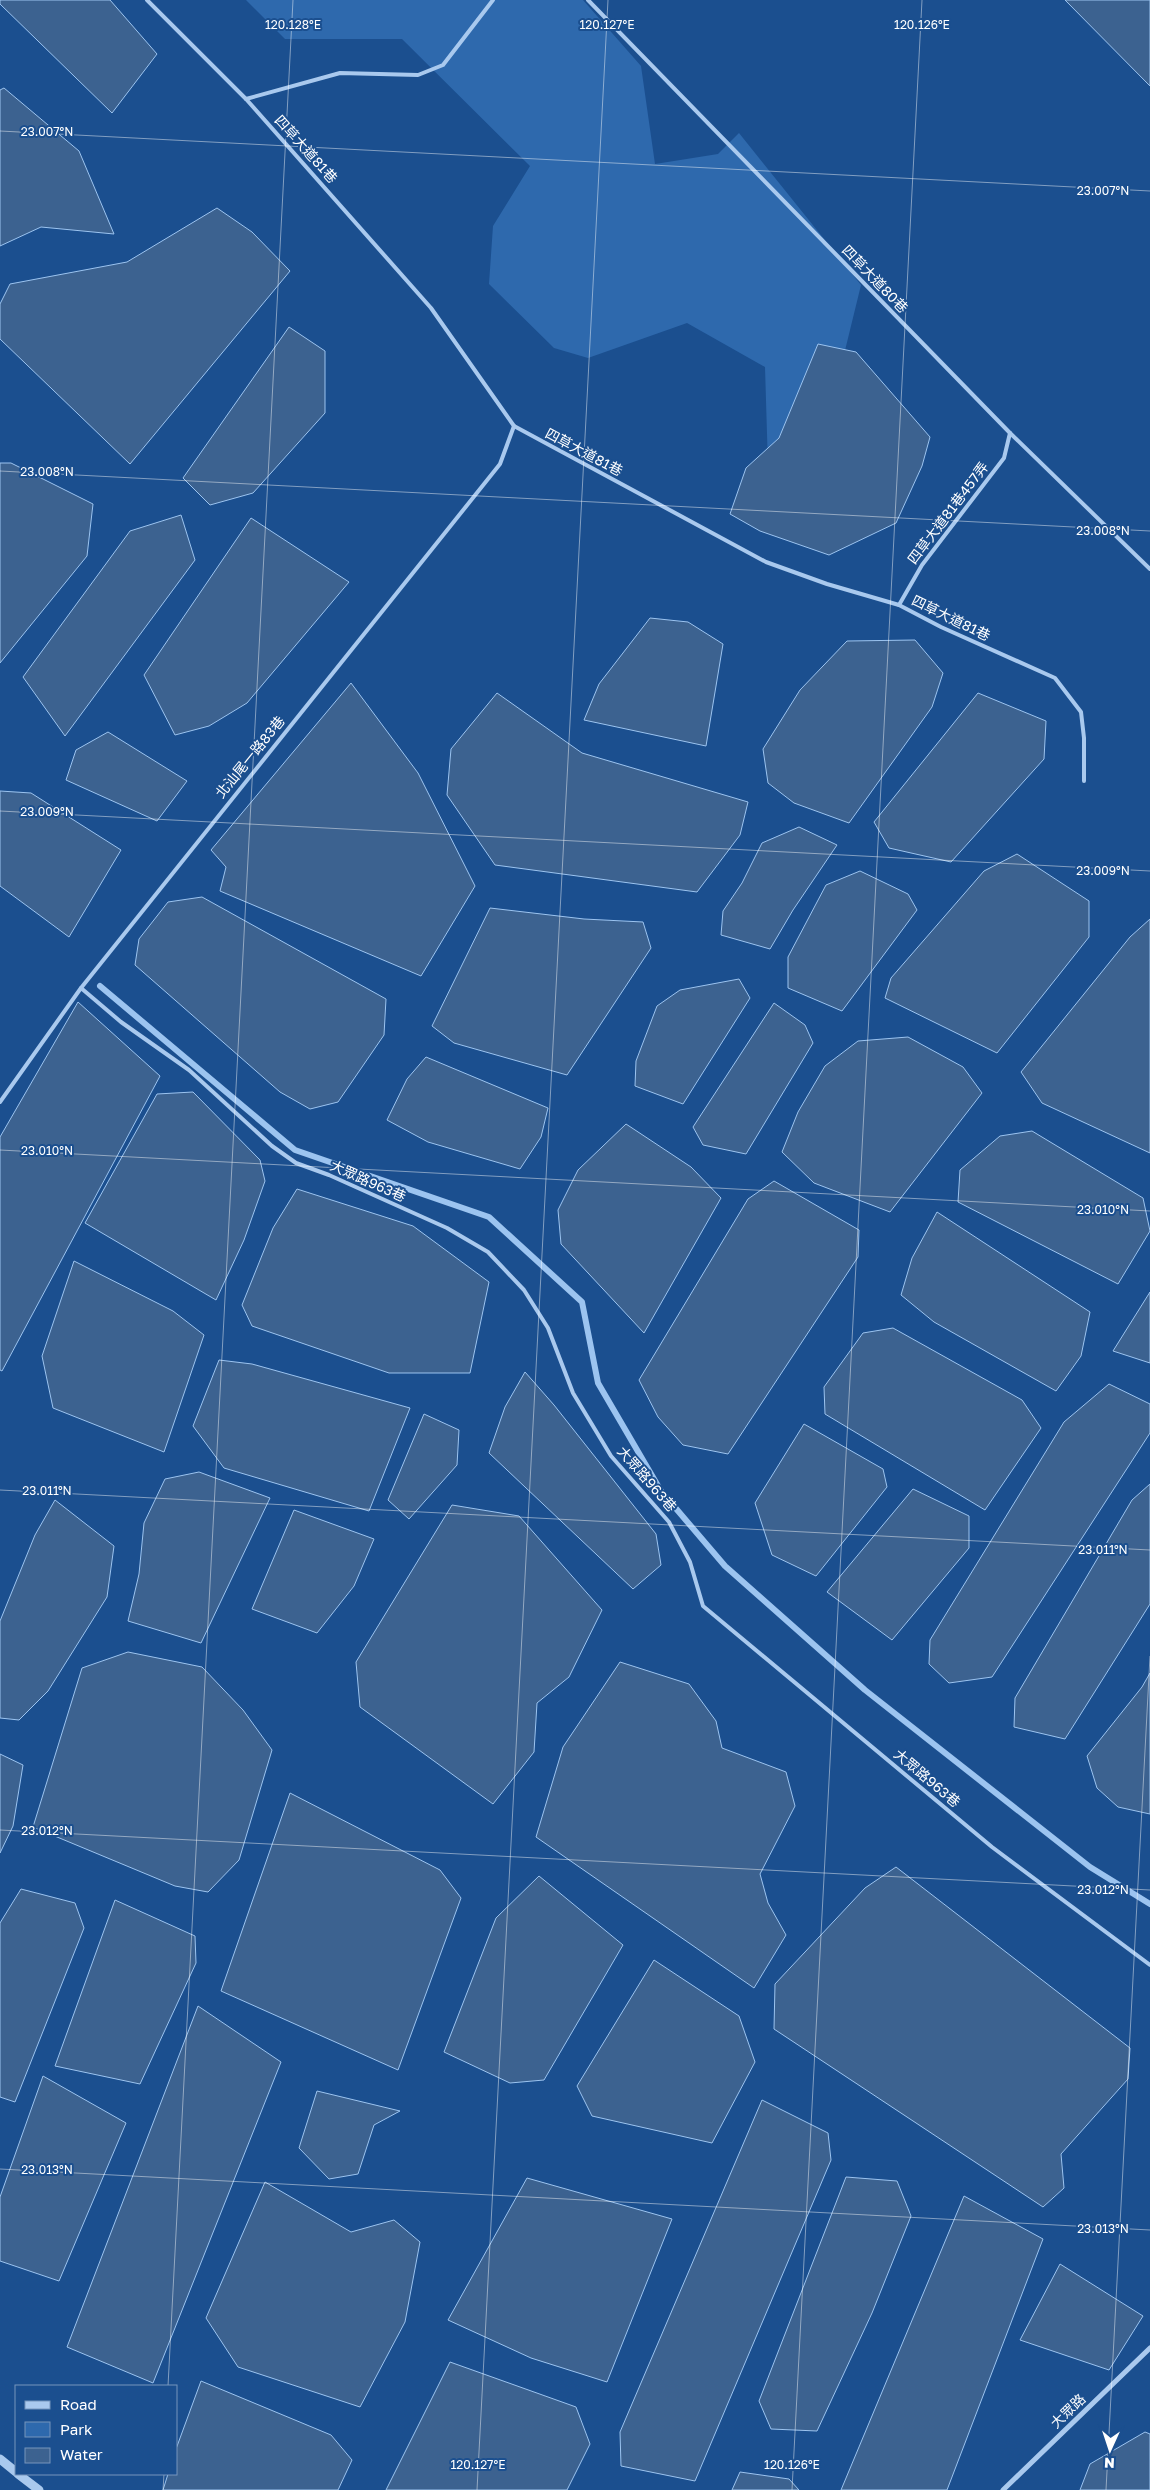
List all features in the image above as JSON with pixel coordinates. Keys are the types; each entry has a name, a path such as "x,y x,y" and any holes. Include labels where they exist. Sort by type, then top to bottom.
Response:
{"street":[{"name":"大眾路","path":"1003,2490 1150,2348"},
{"path":"0,2459 15,2471"},
{"path":"20,2475 39,2490"}],"lane":[{"name":"四草大道81巷","path":"148,0 246,99 431,308 514,426 766,562 827,584 899,605 941,627 1055,678 1081,712 1084,738 1084,781"},
{"path":"246,99 340,72 418,75 443,65 493,0"},
{"name":"四草大道80巷","path":"588,0 1010,433 1150,569"},
{"name":"北汕尾一路83巷","path":"0,1102 80,988 500,464 514,426"},
{"name":"四草大道81巷457弄","path":"899,605 922,565 1004,458 1010,433"},
{"name":"大眾路963巷","path":"80,988 121,1022 189,1070 272,1146 296,1163 329,1175 447,1228 488,1252 524,1290 548,1328 573,1393 611,1456 669,1522 690,1562 703,1606 992,1847 1150,1965"}],"green space":[{"path":"246,0 583,0 641,66 655,164 718,154 739,133 861,285 828,420 768,467 765,367 687,323 588,358 554,348 489,284 493,226 530,166 402,39 285,39"}],"water":[{"path":"0,0 110,0 157,54 112,113 0,4"},
{"path":"1065,0 1150,0 1150,86"},
{"path":"4,88 79,151 114,234 41,227 0,246 0,90"},
{"path":"217,208 252,232 290,271 130,464 0,339 0,304 10,284 127,262"},
{"path":"289,327 325,351 325,413 253,493 210,505 183,478"},
{"path":"818,344 856,352 930,437 922,466 896,523 829,555 760,531 730,514 746,468 779,438"},
{"path":"0,463 11,463 93,504 87,556 0,663"},
{"path":"181,515 195,560 65,736 23,677 130,531"},
{"path":"251,518 349,582 247,703 209,726 175,735 144,675"},
{"path":"650,618 688,622 723,644 706,746 584,720 599,684"},
{"path":"915,640 943,673 932,707 849,823 794,803 768,783 763,749 800,690 847,641"},
{"path":"351,683 418,773 475,886 421,976 220,891 226,867 211,850"},
{"path":"497,693 582,753 748,802 740,835 697,892 495,865 447,795 451,749"},
{"path":"978,693 1046,721 1044,759 951,862 889,848 874,822"},
{"path":"108,732 187,781 157,821 66,780 76,750"},
{"path":"0,791 31,793 121,850 69,937 0,886"},
{"path":"799,827 837,845 793,910 770,949 721,935 723,911 742,883 762,843"},
{"path":"1017,854 1089,901 1089,937 997,1053 885,998 891,978 984,871"},
{"path":"860,871 908,894 917,910 842,1011 788,988 788,957 826,885"},
{"path":"202,897 386,999 384,1035 338,1102 310,1109 280,1092 135,965 139,939 168,902"},
{"path":"490,908 584,919 643,922 651,948 567,1075 454,1043 432,1026"},
{"path":"1150,919 1150,1153 1042,1103 1021,1072 1130,937"},
{"path":"739,979 750,998 683,1104 635,1086 636,1061 657,1006 680,990"},
{"path":"78,1002 160,1076 2,1371 0,1370 0,1137"},
{"path":"774,1003 805,1025 813,1043 746,1154 703,1145 693,1127"},
{"path":"908,1037 963,1067 982,1093 890,1212 814,1183 782,1152 798,1112 825,1066 858,1041"},
{"path":"426,1057 548,1108 541,1137 520,1169 428,1142 387,1120 407,1079"},
{"path":"193,1092 260,1160 265,1181 244,1240 216,1300 85,1223 157,1094"},
{"path":"626,1124 691,1167 721,1198 644,1333 561,1244 558,1210 578,1170"},
{"path":"1032,1131 1143,1198 1150,1231 1118,1284 958,1202 960,1170 1000,1136"},
{"path":"774,1181 859,1230 858,1257 728,1454 683,1445 658,1417 639,1380 748,1199"},
{"path":"297,1189 413,1226 489,1282 470,1373 389,1373 252,1326 242,1305 273,1228"},
{"path":"937,1212 1090,1312 1081,1356 1056,1391 934,1322 901,1295 912,1258"},
{"path":"74,1261 173,1311 204,1335 164,1452 53,1408 42,1356"},
{"path":"1150,1292 1150,1363 1113,1351"},
{"path":"893,1328 1022,1400 1041,1428 985,1510 825,1414 824,1387 863,1333"},
{"path":"219,1360 252,1364 410,1408 369,1511 224,1468 193,1426"},
{"path":"525,1372 554,1405 656,1534 661,1565 633,1589 489,1453 505,1407"},
{"path":"1109,1384 1150,1404 1150,1433 992,1677 949,1683 929,1664 930,1640 1064,1422"},
{"path":"424,1414 459,1430 457,1465 409,1519 388,1500"},
{"path":"804,1424 883,1469 887,1487 816,1576 772,1555 755,1503"},
{"path":"199,1472 270,1498 201,1643 128,1621 139,1574 144,1523 165,1479"},
{"path":"1150,1484 1150,1604 1065,1739 1014,1727 1015,1698 1132,1500"},
{"path":"913,1489 969,1516 969,1548 892,1640 827,1592"},
{"path":"55,1500 114,1546 107,1597 48,1691 19,1720 0,1718 0,1621 35,1535"},
{"path":"452,1505 519,1516 602,1610 569,1677 537,1703 534,1752 493,1804 360,1707 356,1662"},
{"path":"294,1510 374,1539 354,1586 317,1633 252,1609"},
{"path":"128,1652 202,1667 243,1710 272,1750 239,1860 208,1892 175,1886 33,1827 82,1668"},
{"path":"620,1662 689,1684 716,1721 722,1748 786,1772 795,1806 760,1874 768,1903 786,1935 754,1988 536,1837 563,1747"},
{"path":"1150,1673 1150,1814 1118,1807 1097,1788 1087,1756 1142,1687"},
{"path":"0,1754 23,1765 13,1826 0,1853"},
{"path":"290,1793 440,1870 461,1898 398,2070 221,1991"},
{"path":"896,1867 1130,2048 1128,2079 1061,2154 1064,2188 1043,2207 774,2029 775,1984 865,1888"},
{"path":"539,1876 623,1945 544,2080 510,2083 444,2052 496,1918"},
{"path":"21,1889 75,1903 84,1928 15,2102 0,2097 0,1923"},
{"path":"115,1900 195,1936 196,1963 140,2084 55,2066"},
{"path":"654,1960 739,2016 755,2062 712,2143 592,2116 577,2086"},
{"path":"198,2006 281,2062 153,2383 67,2347"},
{"path":"43,2076 126,2123 59,2281 0,2261 0,2197"},
{"path":"317,2091 400,2111 374,2125 358,2174 329,2179 299,2148"},
{"path":"762,2100 828,2133 831,2160 695,2481 621,2466 620,2432"},
{"path":"846,2177 897,2181 911,2216 872,2313 817,2431 771,2429 759,2401"},
{"path":"527,2178 672,2219 607,2382 531,2358 448,2320"},
{"path":"265,2182 351,2232 394,2220 420,2242 405,2322 360,2407 238,2367 206,2318"},
{"path":"964,2196 1043,2239 947,2490 841,2490"},
{"path":"1060,2264 1143,2316 1109,2370 1020,2340"},
{"path":"450,2362 576,2407 590,2444 567,2490 386,2490"},
{"path":"201,2381 331,2435 352,2460 338,2490 163,2490 168,2475 178,2475 178,2444"},
{"path":"1145,2432 1150,2434 1150,2490 1080,2490 1090,2464"},
{"path":"740,2472 789,2479 799,2490 732,2490"}],"waterway":[{"path":"100,986 295,1150 489,1217 582,1302 598,1383 661,1491 725,1566 865,1690 1090,1867 1150,1904"}]}
